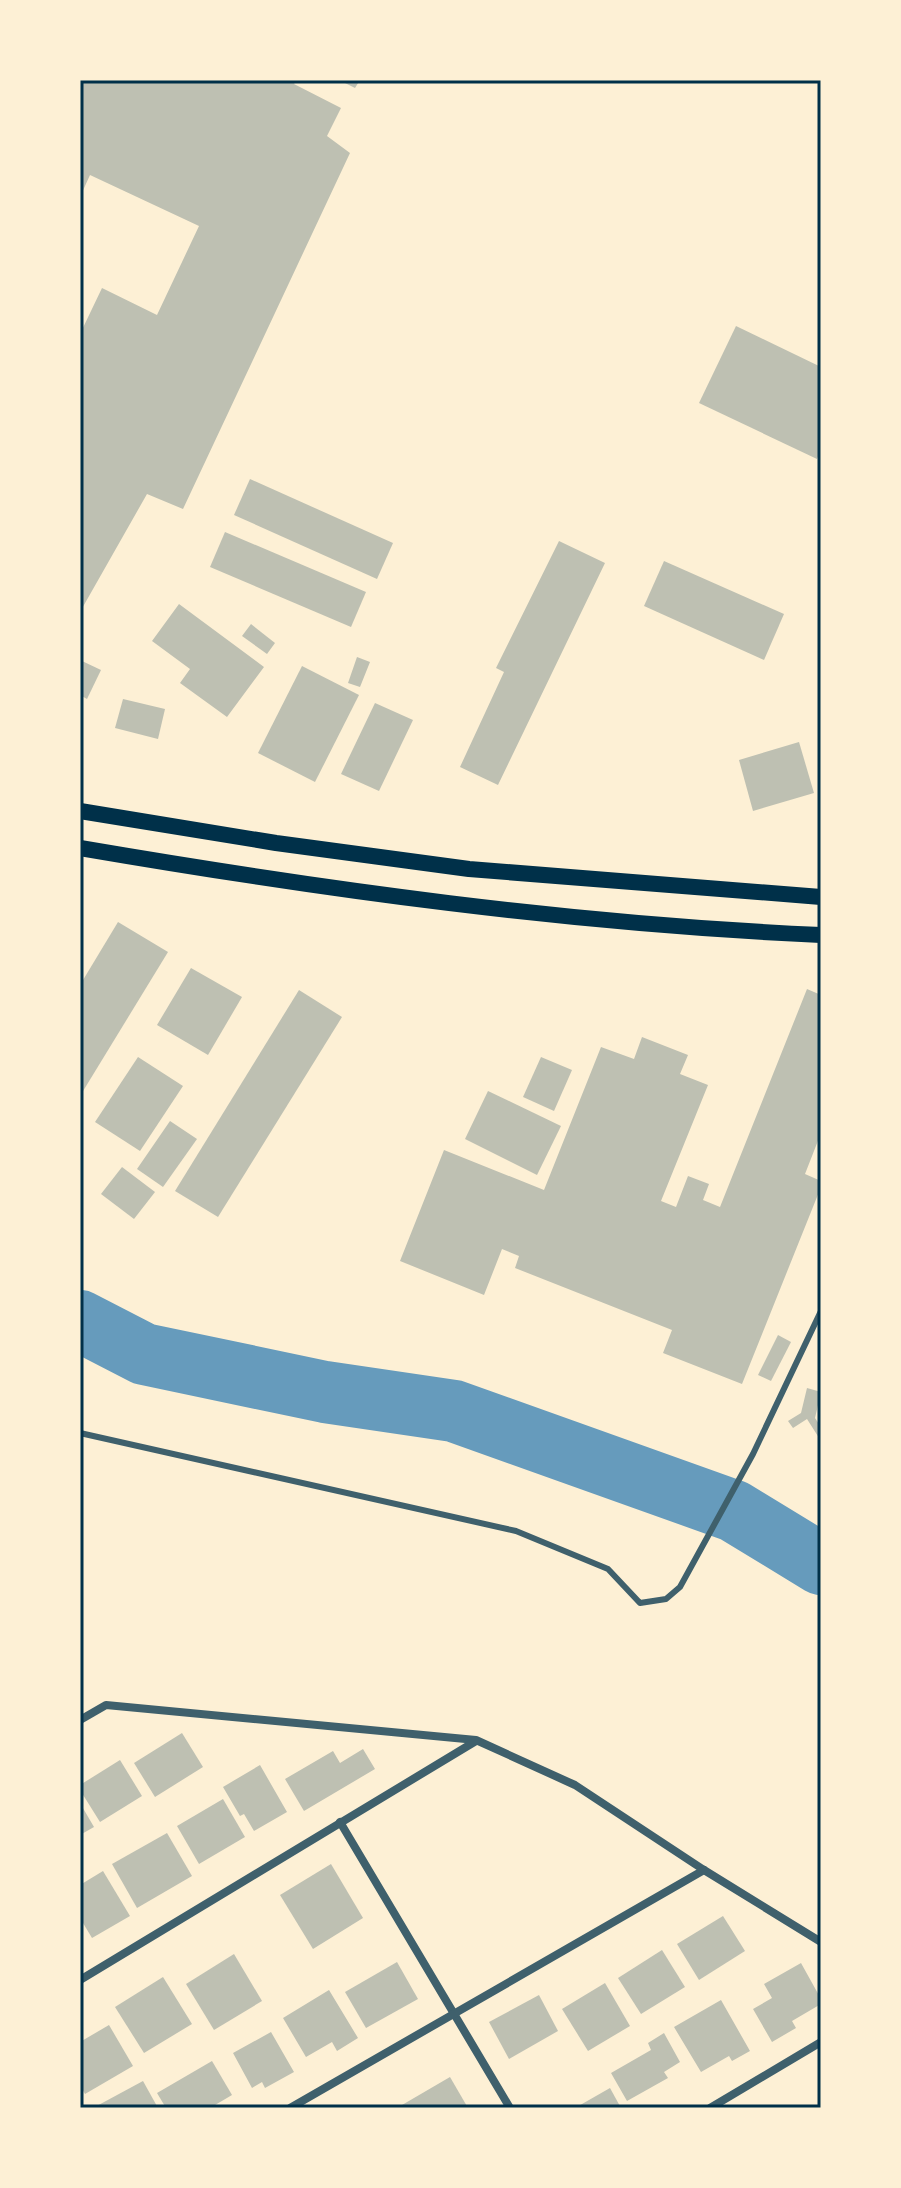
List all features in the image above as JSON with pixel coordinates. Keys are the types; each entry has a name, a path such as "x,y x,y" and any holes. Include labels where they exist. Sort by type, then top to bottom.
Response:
{"main road":[{"path":"80,811 276,843 469,869 821,897"},
{"path":"80,848 281,882 468,907 626,924 821,935"}],"street":[{"path":"80,1720 106,1705 476,1740 575,1785 821,1942"},
{"path":"80,1980 476,1740"},
{"path":"340,1822 510,2108"},
{"path":"290,2108 704,1870"},
{"path":"710,2108 821,2042"}],"lane":[{"path":"80,1433 516,1531 608,1569 640,1603 666,1599 680,1587 705,1544 753,1454 821,1311"}],"building":[{"path":"80,80 297,80 294,84 341,108 327,136 350,153 183,509 147,494 80,612 80,334 102,288 157,315 199,226 90,175 80,197"},
{"path":"339,80 360,80 355,88"},
{"path":"736,326 821,367 821,450 817,459 699,403"},
{"path":"250,479 393,543 377,579 234,515"},
{"path":"225,532 366,592 351,627 210,567"},
{"path":"559,541 605,563 498,785 460,767 504,672 496,668"},
{"path":"664,561 784,614 764,660 644,606"},
{"path":"179,604 264,667 227,717 180,683 190,669 152,641"},
{"path":"251,624 275,643 267,654 242,636"},
{"path":"357,657 370,662 360,687 348,683"},
{"path":"82,661 101,670 87,699 80,695"},
{"path":"302,666 359,695 315,782 258,753"},
{"path":"123,699 165,709 158,739 115,728"},
{"path":"375,703 413,720 379,791 341,774"},
{"path":"799,742 814,793 753,811 739,760"},
{"path":"118,922 168,952 80,1096 80,985"},
{"path":"191,968 242,997 208,1055 157,1025"},
{"path":"807,989 821,995 821,1133 805,1174 821,1181 821,1187 742,1384 663,1353 672,1330 515,1268 519,1256 502,1249 484,1295 400,1261 444,1150 544,1190 601,1047 634,1059 642,1037 688,1055 680,1074 708,1085 661,1201 676,1207 688,1176 709,1184 703,1200 720,1207"},
{"path":"299,990 342,1017 218,1217 175,1191"},
{"path":"138,1057 183,1086 140,1151 95,1122"},
{"path":"541,1057 572,1070 554,1111 523,1097"},
{"path":"488,1091 561,1126 537,1175 465,1139"},
{"path":"170,1121 197,1139 163,1187 137,1169"},
{"path":"122,1167 155,1192 134,1219 101,1194"},
{"path":"778,1335 791,1342 771,1381 758,1375"},
{"path":"807,1388 821,1392 815,1418 821,1427 821,1441 807,1419 793,1428 788,1421 801,1413"},
{"path":"182,1733 203,1767 155,1797 134,1763"},
{"path":"363,1749 375,1769 304,1811 285,1779 333,1751 340,1763"},
{"path":"120,1760 142,1796 100,1822 80,1785"},
{"path":"260,1765 287,1812 254,1831 244,1814 240,1816 223,1787"},
{"path":"223,1799 245,1837 199,1864 177,1826"},
{"path":"80,1803 94,1827 80,1835"},
{"path":"167,1833 192,1876 137,1908 112,1864"},
{"path":"331,1864 363,1918 313,1949 280,1895"},
{"path":"103,1871 130,1916 92,1938 80,1918 80,1885"},
{"path":"723,1916 745,1951 699,1980 677,1944"},
{"path":"662,1950 685,1987 641,2014 618,1978"},
{"path":"234,1954 262,2001 214,2030 186,1984"},
{"path":"397,1962 418,1999 366,2028 345,1992"},
{"path":"801,1963 821,2004 792,2021 796,2028 772,2042 753,2009 772,1998 764,1984"},
{"path":"163,1977 192,2024 144,2053 115,2007"},
{"path":"605,1983 630,2026 588,2051 562,2009"},
{"path":"329,1990 358,2038 337,2051 332,2042 306,2057 283,2018"},
{"path":"539,1995 558,2031 509,2059 489,2022"},
{"path":"721,2000 750,2051 732,2061 729,2056 701,2072 674,2027"},
{"path":"109,2025 133,2066 85,2094 80,2085 80,2042"},
{"path":"271,2032 294,2072 265,2088 262,2082 252,2088 233,2053"},
{"path":"664,2033 680,2062 664,2072 668,2078 627,2101 611,2073 651,2050 648,2043"},
{"path":"212,2061 232,2095 210,2108 166,2108 157,2093"},
{"path":"450,2077 468,2108 403,2108 402,2105"},
{"path":"143,2081 158,2108 93,2108"},
{"path":"610,2088 621,2108 575,2108"}],"waterway":[{"path":"80,1321 144,1354 325,1392 454,1411 734,1511 821,1564"}]}
